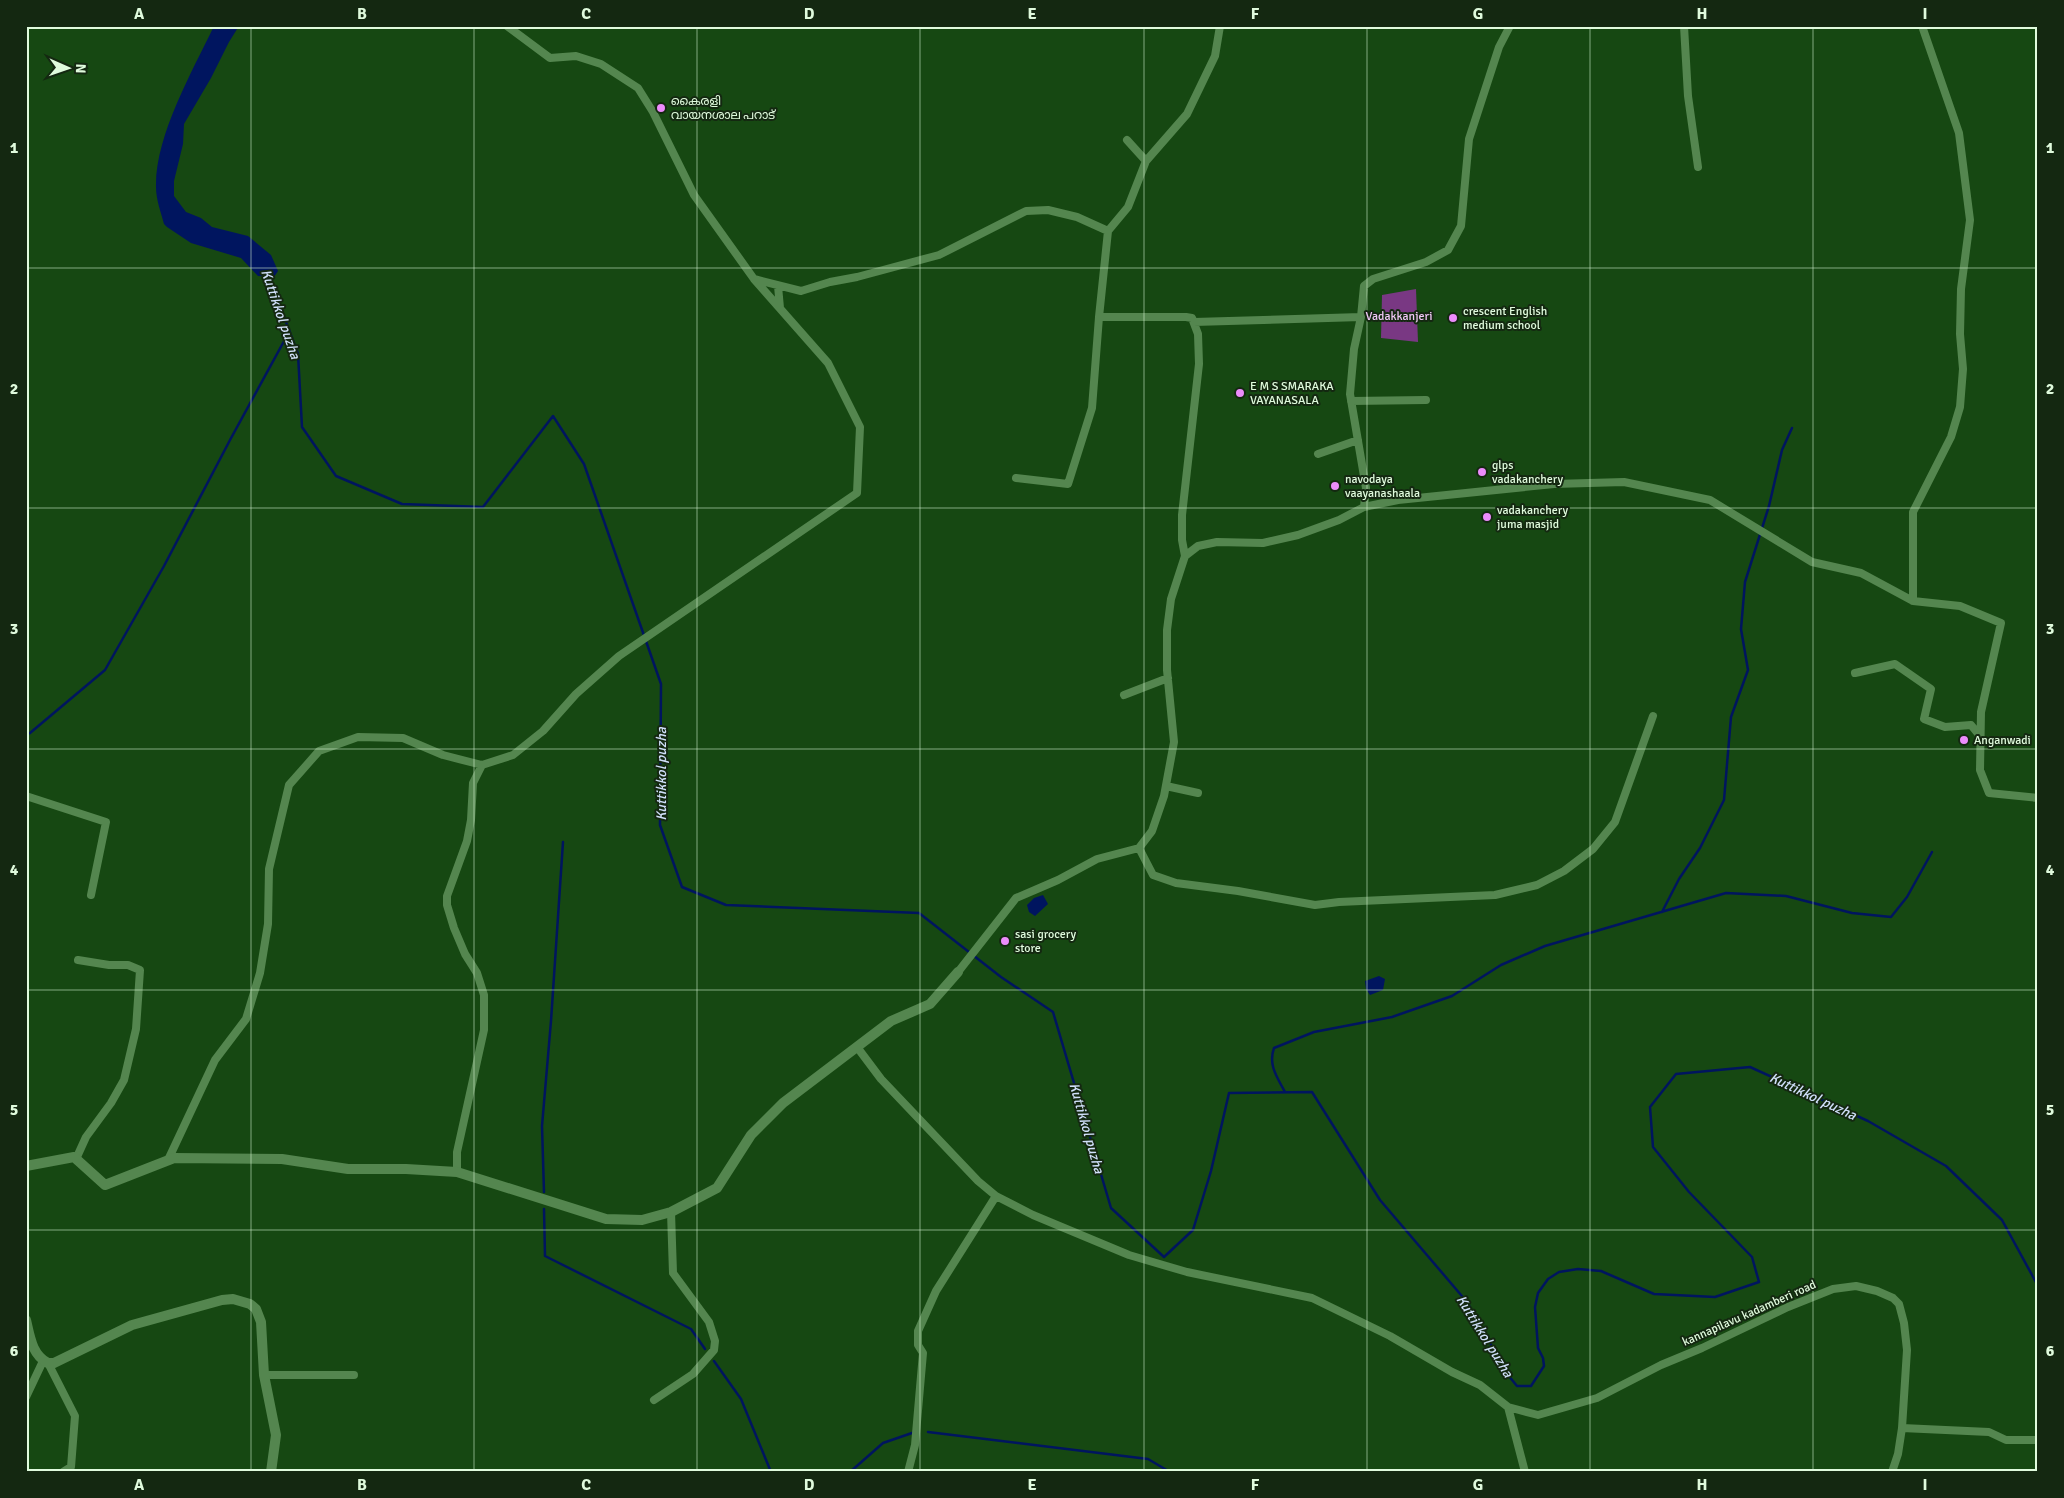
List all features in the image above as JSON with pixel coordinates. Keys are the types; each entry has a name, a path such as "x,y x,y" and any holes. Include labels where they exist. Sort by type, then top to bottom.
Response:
{"street":[{"path":"168,1160 215,1060 246,1019 260,973 268,924 269,869 289,785 319,751 358,737 403,738 443,755 482,765 513,755 543,731 576,694 619,656 857,493 860,427 828,364 754,279 694,195 653,112 638,88 601,64 576,56 550,58 507,26"},
{"path":"1016,478 1068,484 1092,408 1108,231 1128,207 1146,161 1187,114 1215,56 1220,26"},
{"path":"1364,507 1366,488 1350,394 1354,349 1362,317 1364,286 1373,279 1426,262 1448,250 1460,226 1469,140 1499,47 1510,26"},
{"path":"1684,26 1688,96 1698,167"},
{"path":"1913,602 1913,512 1951,437 1960,407 1963,369 1960,334 1961,289 1970,220 1959,133 1922,26"},
{"path":"1127,140 1146,161"},
{"path":"754,279 801,291 939,255 1026,211 1048,210 1077,216 1108,231"},
{"path":"778,286 780,308"},
{"path":"26,1166 74,1157 106,1185 174,1158 282,1159 348,1169 406,1168 457,1172 606,1219 642,1220 671,1212 717,1188 751,1136 784,1103 891,1021 930,1004 958,972 1016,898 1058,880 1097,859 1139,848 1152,831 1166,786 1174,742 1168,678 1168,622 1171,598 1185,556 1182,540 1182,515 1199,364 1198,334 1192,318 1186,316 1099,317"},
{"path":"1194,322 1362,317"},
{"path":"1351,401 1426,400"},
{"path":"1318,454 1358,440"},
{"path":"1185,556 1198,546 1217,542 1263,543 1298,535 1339,520 1364,507 1398,500 1554,484 1624,482 1710,500 1812,562 1861,573 1913,602 1960,606 2001,623 1981,712 1980,770 1989,793 2038,798"},
{"path":"1855,673 1895,664 1931,689 1924,719 1945,727 1971,725 1980,736"},
{"path":"1124,695 1168,678"},
{"path":"1139,848 1153,875 1176,884 1238,891 1315,905 1339,902 1495,895 1538,885 1564,871 1593,848 1615,822 1653,716"},
{"path":"457,1172 458,1152 484,1030 484,995 477,973 465,954 454,928 447,905 447,896 466,841 471,820 473,783 482,765"},
{"path":"1166,786 1198,793"},
{"path":"26,796 106,822 91,895"},
{"path":"76,1159 86,1137 111,1103 124,1080 136,1029 140,970 128,965 109,965 78,960"},
{"path":"857,1047 881,1078 978,1181 996,1196 1033,1215 1129,1254 1187,1272 1312,1298 1390,1336 1452,1372 1480,1385 1508,1407 1526,1472"},
{"path":"908,1472 915,1445 923,1353 918,1345 918,1331 936,1290 996,1196"},
{"path":"654,1400 693,1374 714,1350 715,1341 709,1322 672,1273 671,1212"},
{"name":"kannapilavu kadamberi road","path":"1508,1407 1538,1415 1597,1398 1661,1365 1702,1348 1788,1306 1832,1289 1856,1286 1877,1291 1893,1298 1899,1304 1904,1322 1907,1350 1902,1428 1898,1454 1892,1472"},
{"path":"46,1362 54,1363 132,1325 196,1306 233,1299 250,1304 256,1309 261,1322 264,1375 276,1435 271,1472"},
{"path":"26,1320 32,1347 46,1362 75,1416 71,1467 64,1472"},
{"path":"26,1397 46,1362"},
{"path":"264,1375 354,1374"},
{"path":"1902,1428 1989,1432 2006,1440 2038,1440"}],"green space":[{"name":"Vadakkanjeri","path":"1416,289 1418,342 1381,338 1382,295"}],"shaded area":[{"path":"214,26 239,26 184,124 183,144 174,181 174,196 186,212 201,218 212,227 248,236 271,255 278,271 274,277 258,276 241,258 191,243 164,224 158,201 156,187 157,167 168,126 176,105"},
{"path":"1043,895 1048,904 1035,916 1029,912 1027,905 1034,898"},
{"path":"1379,976 1385,979 1383,990 1370,995 1366,989 1365,981"}],"waterway":[{"name":"Kuttikkol puzha","path":"268,274 298,354 302,427 336,476 402,504 483,507 553,416 584,464 661,684 660,825 682,887 726,905 919,913 1001,977 1053,1012 1111,1208 1164,1257 1193,1230 1211,1171 1229,1093 1312,1092 1380,1200 1467,1302 1508,1375 1517,1386 1531,1386 1544,1366 1543,1358 1538,1348 1535,1307 1538,1293 1548,1279 1559,1272 1578,1269 1601,1271 1654,1294 1715,1297 1759,1282 1752,1257 1689,1192 1653,1147 1650,1107 1676,1074 1750,1067 1868,1121 1946,1166 2002,1220 2038,1286"},
{"path":"26,734 30,733 105,670 164,566 289,332"},
{"path":"1662,912 1679,879 1700,848 1724,800 1731,717 1748,670 1741,629 1745,582 1769,506 1782,450 1792,428"},
{"path":"544,1192 542,1126 563,842"},
{"path":"1285,1092 1276,1076 1273,1065 1272,1054 1274,1048 1314,1032 1392,1017 1452,996 1501,965 1545,946 1726,893 1786,896 1852,913 1891,917 1907,897 1932,852"},
{"path":"544,1209 545,1256 691,1329 705,1349"},
{"path":"714,1361 741,1399 771,1472"},
{"path":"928,1432 1148,1459 1170,1472"},
{"path":"850,1472 883,1443 912,1433"}],"place":[{"name":"കൈരളി വായനശാല പറാട്","path":"661,108"},
{"name":"crescent English medium school","path":"1453,318"},
{"name":"E M S SMARAKA VAYANASALA","path":"1240,393"},
{"name":"glps vadakanchery","path":"1482,472"},
{"name":"navodaya vaayanashaala","path":"1335,486"},
{"name":"vadakanchery juma masjid","path":"1487,517"},
{"name":"Anganwadi","path":"1964,740"},
{"name":"sasi grocery store","path":"1005,941"}]}
